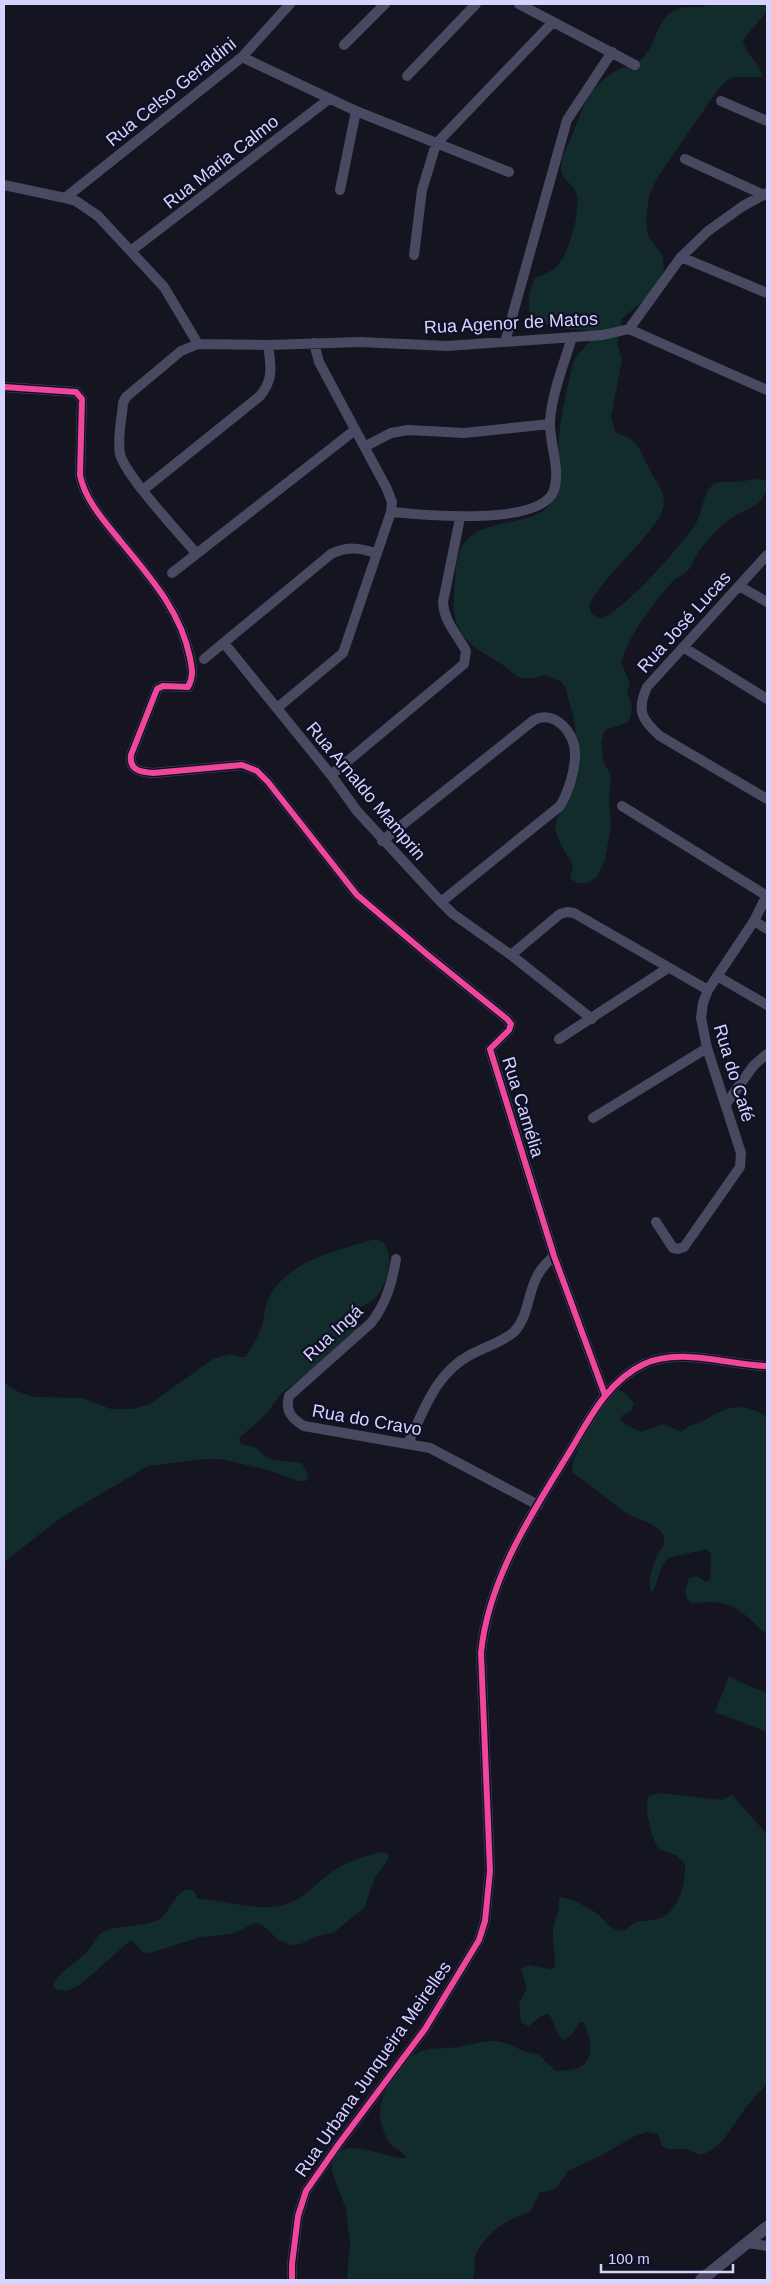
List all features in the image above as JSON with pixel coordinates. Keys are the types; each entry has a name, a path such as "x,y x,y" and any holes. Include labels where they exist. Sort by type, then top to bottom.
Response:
{"street":[{"name":"Rua Celso Geraldini","path":"65,198 242,57 290,4"},
{"path":"344,45 385,4"},
{"path":"407,76 476,4"},
{"path":"519,4 635,65"},
{"path":"414,255 422,190 436,144 554,22"},
{"path":"504,342 567,120 612,52"},
{"path":"242,57 356,111 509,172"},
{"name":"Rua Maria Calmo","path":"132,250 329,99"},
{"path":"721,101 767,121"},
{"path":"340,190 356,111"},
{"path":"685,158 766,194"},
{"path":"4,184 76,201 98,216 132,250 164,287 198,344"},
{"path":"766,194 743,206 715,226 681,257 629,329 767,390"},
{"path":"681,257 767,293"},
{"name":"Rua Agenor de Matos","path":"196,553 143,490 123,462 120,454 123,403 131,390 181,351 198,344 268,345 360,342 447,346 603,335 629,329"},
{"path":"391,512 460,518 529,510 542,505 552,496 556,479 550,424 552,405 572,336"},
{"path":"277,708 343,653 391,512 392,502 387,489 366,446 355,430 319,362 314,343"},
{"path":"143,490 260,396 268,386 271,375 268,345"},
{"name":"Rua Camélia","path":"4,387 76,392 80,395 82,399 80,475 82,485 102,520 163,593 178,621 188,651 193,676 188,687 163,686 154,692 131,755 130,762 133,768 141,772 153,773 242,765 256,770 268,782 357,895 503,1015 510,1024 509,1030 490,1049 554,1256 605,1395"},
{"path":"366,446 391,433 408,430 464,433 550,424"},
{"path":"172,573 355,430"},
{"path":"331,775 464,664 466,651 444,613 443,602 460,518"},
{"path":"204,659 331,554 345,547 376,553"},
{"name":"Rua José Lucas","path":"767,554 647,687 642,699 641,711 647,724 660,736 767,799"},
{"path":"739,586 767,602"},
{"name":"Rua Arnaldo Mamprin","path":"224,643 331,775 357,811 441,902 453,914 592,1019"},
{"path":"683,648 767,699"},
{"path":"382,840 534,720 542,715 552,717 562,724 571,738 575,755 568,786 560,806 441,902"},
{"path":"622,806 767,896"},
{"name":"Rua do Café","path":"656,1222 672,1248 684,1247 740,1167 741,1153 707,1048 701,1018 703,1003 708,990 754,921 767,896"},
{"path":"511,956 560,914 567,912 579,916 708,990"},
{"path":"754,921 767,929"},
{"path":"559,1039 668,968"},
{"path":"717,976 767,1005"},
{"path":"592,1118 707,1048"},
{"path":"726,1104 754,1065 767,1054"},
{"path":"408,1443 440,1379 452,1366 471,1354 502,1341 519,1325 524,1318 538,1274 554,1256"},
{"name":"Rua Ingá","path":"289,1396 371,1323 380,1312 392,1281 396,1259"},
{"name":"Rua Urbana Junqueira Meirelles","path":"292,2280 298,2216 306,2191 425,2029 480,1940 485,1921 490,1871 482,1640 496,1592 509,1560 538,1504 605,1395 622,1376 644,1364 666,1357 686,1357 767,1366"},
{"name":"Rua do Cravo","path":"289,1396 288,1411 293,1420 304,1426 430,1448 538,1504"},
{"path":"701,2280 767,2227"},
{"path":"748,2242 767,2246"}],"green space":[{"path":"710,4 767,4 767,11 743,40 747,50 759,67 762,77 734,77 726,81 719,88 657,178 649,197 646,222 648,236 662,255 664,269 651,295 621,319 621,331 617,343 622,359 611,418 616,433 630,439 638,446 660,489 664,501 662,512 655,524 596,593 589,606 592,614 600,619 610,614 636,593 695,525 707,492 714,484 754,479 763,480 767,481 766,490 759,502 735,516 711,536 697,554 688,570 672,582 642,620 625,651 621,662 630,684 627,693 631,701 632,712 627,723 605,730 601,742 604,764 610,773 611,779 609,801 611,826 605,859 597,877 587,883 577,883 570,878 573,866 560,843 555,829 557,818 570,790 576,758 575,723 566,690 562,682 544,675 527,679 517,676 468,641 462,634 455,618 456,566 464,543 475,533 488,527 533,516 545,509 557,493 559,480 559,437 568,385 575,360 592,337 585,330 566,329 534,321 531,315 529,300 535,278 558,265 573,232 577,212 577,196 572,186 563,176 561,165 564,153 586,101 603,79 642,59 649,50 663,21 673,11"},
{"path":"375,1239 383,1242 388,1252 389,1265 384,1285 373,1300 338,1320 357,1322 360,1324 357,1331 281,1394 266,1414 239,1438 241,1444 255,1447 273,1460 302,1463 308,1475 306,1481 299,1481 268,1470 221,1459 205,1459 148,1466 62,1517 4,1562 4,1383 19,1392 35,1397 82,1398 111,1409 133,1409 150,1404 213,1359 230,1354 245,1357 260,1331 268,1300 276,1286 287,1275 314,1259"},
{"path":"618,1390 624,1392 634,1403 631,1411 621,1416 620,1419 625,1424 641,1432 664,1424 681,1432 721,1411 736,1407 751,1409 767,1417 767,1635 742,1612 726,1604 705,1602 692,1604 689,1601 686,1592 689,1578 697,1576 706,1582 710,1580 711,1555 707,1549 668,1558 662,1566 654,1589 651,1592 651,1573 664,1544 664,1537 661,1532 656,1527 625,1512 572,1472 573,1464 582,1441 604,1406"},
{"path":"729,1676 767,1693 767,1732 715,1712"},
{"path":"661,1793 721,1800 732,1795 767,1834 767,2083 747,2106 721,2142 708,2152 701,2155 685,2149 667,2149 661,2145 657,2134 646,2132 568,2171 557,2187 550,2191 540,2192 530,2212 506,2222 492,2232 476,2254 472,2280 347,2280 350,2244 346,2209 332,2172 334,2159 340,2151 349,2148 406,2158 404,2154 388,2141 380,2113 390,2082 411,2057 428,2049 453,2048 495,2041 506,2043 526,2052 538,2054 555,2071 575,2069 586,2062 589,2056 590,2042 583,2022 580,2022 571,2035 564,2040 560,2037 548,2014 541,2016 529,2026 521,2023 519,2004 527,1988 521,1969 528,1965 551,1969 555,1967 553,1931 561,1897 591,1910 611,1927 620,1931 640,1921 661,1918 673,1908 683,1887 685,1864 676,1855 658,1849 653,1837 647,1801 649,1796"},
{"path":"383,1852 389,1854 388,1860 375,1877 364,1908 333,1933 316,1936 301,1944 292,1945 278,1940 267,1929 255,1923 232,1934 201,1937 150,1953 142,1952 133,1941 130,1941 80,1985 67,1991 55,1989 53,1985 61,1974 88,1950 101,1933 112,1929 148,1923 161,1918 183,1891 193,1890 198,1899 256,1907 279,1906 290,1903 302,1896 333,1871 345,1864"}],"cycle path":[{"path":"4,387 76,392 82,399 80,475 86,494 103,520 164,596 186,641 192,669 190,683 188,687 163,686 157,689 131,755 134,767 140,771 153,773 242,765 257,771 268,782 357,895 511,1024 509,1030 490,1049 554,1256 605,1395"},
{"path":"292,2280 298,2216 306,2191 425,2029 479,1940 485,1921 490,1871 481,1653 485,1626 492,1600 525,1526 599,1404 608,1392 631,1372 644,1364 658,1359 673,1357 704,1358 767,1366"}]}
